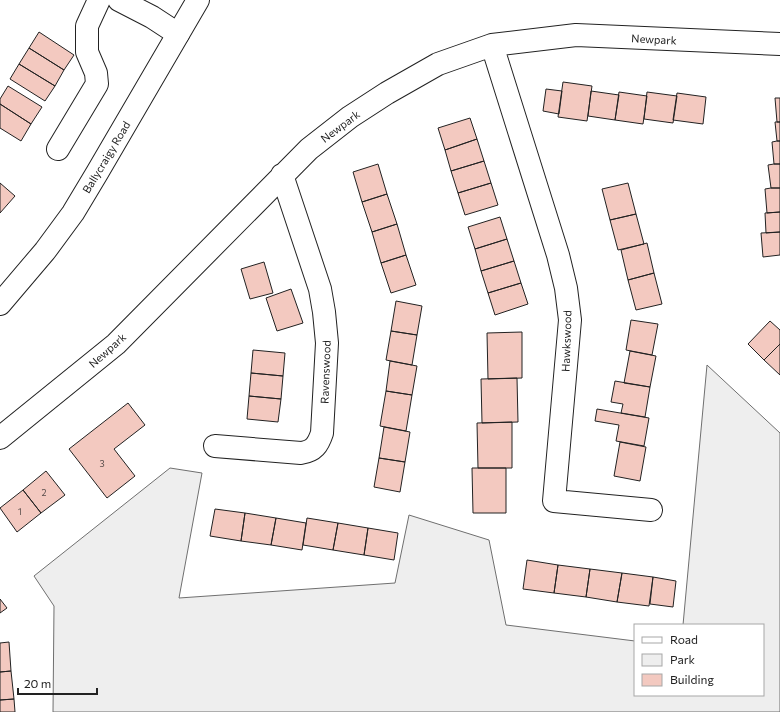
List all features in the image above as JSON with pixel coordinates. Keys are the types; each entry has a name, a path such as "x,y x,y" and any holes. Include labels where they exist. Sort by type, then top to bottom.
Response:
{"street":[{"path":"58,149 98,84 96,73 87,52 87,26 99,0"},
{"path":"119,0 152,17 178,34"},
{"name":"Ballycraigy Road","path":"0,304 45,251 73,213 198,0"},
{"name":"Newpark","path":"0,438 116,344 309,149 350,117 387,93 438,64 492,45 576,35 780,44"},
{"name":"Hawkswood","path":"492,45 556,247 566,288 570,320 554,502 651,510"},
{"name":"Ravenswood","path":"215,446 302,453 312,450 317,446 322,433 327,343 324,312 320,289 282,175"}],"green space":[{"path":"707,365 780,433 780,712 53,712 54,606 34,576 170,468 202,473 179,598 395,583 409,515 489,540 506,625 634,641 634,696 764,696 764,624 683,624"}],"building":[{"path":"39,32 74,55 64,70 29,48"},
{"path":"29,48 64,70 55,86 19,64"},
{"path":"19,64 55,86 45,101 10,79"},
{"path":"563,82 592,86 587,121 558,117"},
{"path":"8,86 42,107 31,124 0,104 0,99"},
{"path":"546,89 562,91 559,114 543,111"},
{"path":"591,91 619,95 615,120 588,116"},
{"path":"619,92 647,96 643,124 615,120"},
{"path":"647,92 677,96 673,123 644,119"},
{"path":"677,93 706,97 703,124 673,120"},
{"path":"775,98 780,98 780,122 777,122"},
{"path":"0,104 31,124 21,141 0,128"},
{"path":"470,118 477,139 445,150 438,128"},
{"path":"775,122 780,122 780,141 777,141"},
{"path":"477,139 484,161 451,171 445,150"},
{"path":"780,141 780,164 774,164 772,142"},
{"path":"484,161 491,183 458,193 451,171"},
{"path":"378,164 387,194 362,202 353,172"},
{"path":"780,164 780,188 771,188 768,165"},
{"path":"0,183 15,196 0,213"},
{"path":"491,183 498,205 465,215 458,193"},
{"path":"628,183 636,214 610,220 602,189"},
{"path":"780,188 780,212 767,213 765,189"},
{"path":"387,194 397,224 372,232 362,202"},
{"path":"780,212 780,232 766,233 765,213"},
{"path":"636,214 644,244 618,250 610,220"},
{"path":"500,217 507,239 475,249 468,227"},
{"path":"397,224 406,255 381,263 372,232"},
{"path":"780,232 780,255 763,257 761,233"},
{"path":"507,239 514,261 481,271 475,249"},
{"path":"647,243 654,273 628,280 621,250"},
{"path":"406,255 416,285 391,293 381,263"},
{"path":"514,261 521,283 488,293 481,271"},
{"path":"264,262 273,293 250,299 241,269"},
{"path":"654,273 662,304 636,310 628,280"},
{"path":"521,283 528,304 495,315 488,293"},
{"path":"291,289 303,323 277,331 266,298"},
{"path":"396,301 422,306 417,335 391,331"},
{"path":"631,320 658,324 652,355 626,350"},
{"path":"770,321 780,330 780,344 764,360 748,344"},
{"path":"391,331 417,335 412,365 386,360"},
{"path":"522,332 522,378 488,379 487,333"},
{"path":"780,344 780,375 764,360"},
{"path":"253,350 285,353 283,376 251,373"},
{"path":"630,351 656,356 650,387 624,383"},
{"path":"390,361 417,366 412,395 386,391"},
{"path":"251,373 283,376 281,399 249,396"},
{"path":"517,378 518,422 482,423 481,379"},
{"path":"615,381 650,387 645,417 621,413 623,404 611,402"},
{"path":"386,391 412,395 406,431 380,426"},
{"path":"249,396 281,399 278,422 247,419"},
{"path":"128,403 145,425 114,449 135,476 107,498 69,449"},
{"path":"597,409 649,418 644,446 616,441 619,425 595,421"},
{"path":"512,422 512,468 478,468 477,423"},
{"path":"384,427 410,432 405,462 379,458"},
{"path":"620,442 646,447 640,481 614,476"},
{"path":"379,458 405,462 400,492 374,487"},
{"path":"472,468 506,468 506,513 473,513"},
{"path":"46,471 65,495 41,513 23,490"},
{"path":"23,490 41,513 17,532 0,508"},
{"path":"215,509 245,513 241,541 210,536"},
{"path":"245,513 276,518 271,545 241,541"},
{"path":"276,518 306,523 302,550 271,545"},
{"path":"307,518 338,523 333,550 303,545"},
{"path":"338,523 368,528 364,555 333,550"},
{"path":"368,528 398,533 394,560 364,555"},
{"path":"527,560 558,565 554,593 523,589"},
{"path":"558,565 590,569 586,597 554,593"},
{"path":"590,569 622,573 617,602 586,597"},
{"path":"622,573 653,577 649,606 617,602"},
{"path":"653,577 676,581 673,607 650,604"},
{"path":"0,599 7,608 0,613"},
{"path":"9,642 11,671 0,672 0,643"},
{"path":"11,671 14,699 0,700 0,672"},
{"path":"14,699 15,712 0,712 0,700"}]}
